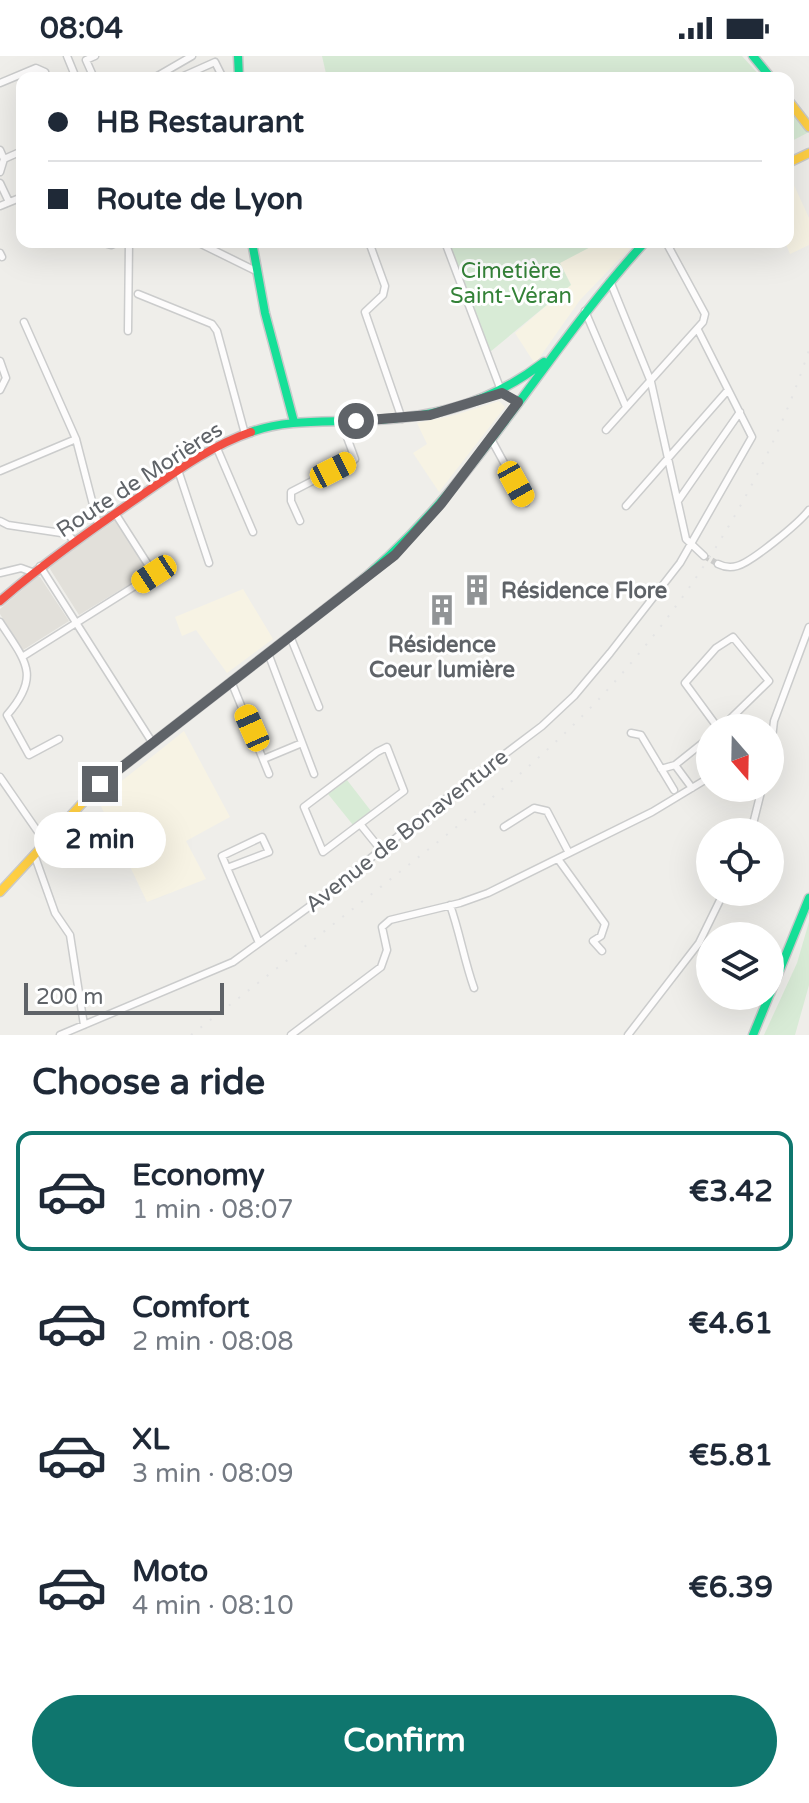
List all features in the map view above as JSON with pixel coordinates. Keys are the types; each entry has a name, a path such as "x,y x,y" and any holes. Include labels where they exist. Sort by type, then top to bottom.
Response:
{"main road":[{"path":"753,56 766,72"},
{"path":"794,108 809,127"},
{"path":"253,248 294,422"},
{"path":"3,886 86,798 152,742 404,545 441,504 585,311 640,248"},
{"name":"Route de Morières","path":"0,601 73,540 216,446 245,434 294,422 402,419 459,408 502,393 554,353"},
{"path":"502,393 518,402"},
{"path":"784,960 809,898"},
{"path":"753,1035 764,1010"}],"street":[{"path":"91,72 86,60 95,56"},
{"path":"164,72 192,56"},
{"path":"192,72 215,62 220,72"},
{"path":"26,72 36,68 45,72"},
{"path":"0,150 4,159 0,172"},
{"path":"4,159 16,154"},
{"path":"0,183 9,202"},
{"path":"0,206 16,199"},
{"path":"128,331 129,248"},
{"path":"209,248 256,271"},
{"path":"371,248 385,286 383,295 365,312 402,419"},
{"path":"447,248 502,393"},
{"path":"606,430 698,330 705,314 669,248"},
{"path":"610,281 651,382 686,539 704,556"},
{"path":"138,294 212,324 217,331 245,434"},
{"path":"585,311 626,407"},
{"path":"24,322 76,439 98,524"},
{"path":"678,502 740,412 698,330"},
{"path":"0,361 6,378 0,390"},
{"path":"626,506 728,390"},
{"name":"Avenue de Bonaventure","path":"60,1035 224,967 542,726 574,696 610,653 691,546 752,437 740,412"},
{"path":"300,521 291,501 291,492 355,459 341,421"},
{"path":"0,471 76,439"},
{"path":"491,439 526,503"},
{"path":"216,446 253,532"},
{"path":"178,470 209,563"},
{"path":"718,564 732,567 744,563 800,521 809,510"},
{"path":"22,657 154,574 115,513"},
{"path":"0,521 8,525 68,534 73,540"},
{"path":"40,566 152,742"},
{"path":"0,573 21,568 32,572"},
{"path":"0,622 26,669 25,692 7,715 29,755 59,739"},
{"path":"777,714 809,627"},
{"path":"290,636 319,707"},
{"path":"729,638 735,638 769,681 720,728 685,683 716,648 729,638"},
{"path":"268,653 314,774"},
{"path":"231,681 269,774"},
{"path":"631,733 641,735 674,790"},
{"path":"266,758 302,743"},
{"path":"387,747 404,791 360,824 323,852 304,807 387,747"},
{"path":"661,769 675,765 696,748"},
{"path":"675,765 692,788"},
{"path":"0,777 45,842"},
{"path":"291,1035 381,967 387,950 381,932 385,923 485,894 652,812 696,786"},
{"path":"504,827 534,808 547,811 569,853"},
{"path":"360,824 381,850"},
{"path":"227,868 269,852 262,837 222,856 227,868 259,943"},
{"path":"34,854 55,913 70,935 84,1025"},
{"path":"558,859 605,924 601,936 593,941 602,951"},
{"path":"450,905 461,935 462,956 474,988"},
{"path":"628,1035 699,943 717,906"}],"shaded area":[{"path":"794,185 809,218 809,245 790,254 788,248 794,248"},
{"path":"588,248 630,248 580,300 535,364 515,333 571,284 559,263"},
{"path":"499,401 505,407 439,492 413,453 427,444 417,423"},
{"path":"116,520 148,573 79,615 50,569 51,565"},
{"path":"40,577 69,621 23,650 0,614 0,609"},
{"path":"243,589 273,639 227,673 196,630 182,636 175,617"},
{"path":"184,731 230,817 186,841 206,879 147,902 98,800"}],"green space":[{"path":"322,56 742,56 757,72 326,72"},
{"path":"794,115 809,132 794,140"},
{"name":"Cimetière Saint-Véran","path":"451,248 589,248 560,263 571,285 490,352"},
{"path":"347,780 371,811 353,825 328,794"},
{"path":"106,828 119,855 101,862 99,857"},
{"path":"809,922 809,985 795,1035 764,1035 775,1010 784,1010 784,991 797,963"}],"tunnel":[{"path":"704,556 718,564"}],"railway":[{"path":"191,1035 472,814 524,771 598,700 664,622 723,536 771,445 809,350"}],"traffic: fast":[{"path":"238,56 239,72"},
{"path":"753,56 766,72"},
{"path":"253,248 265,313 294,422"},
{"path":"347,592 391,555 430,514 640,248"},
{"path":"251,432 289,424 381,420 455,408 500,390 544,362"},
{"path":"784,960 809,898"},
{"path":"753,1035 763,1010"}],"traffic: slow":[{"path":"794,108 809,127"},
{"path":"794,160 809,153"},
{"path":"0,892 100,784 347,592"}],"traffic: jam":[{"path":"0,601 68,547 179,470 207,452 251,432"}],"place":[{"name":"Résidence Flore","path":"477,590"},
{"name":"Résidence Coeur lumière","path":"442,610"}],"route":[{"path":"100,784 395,555 441,504 518,402 502,393 430,415 356,421"}]}
